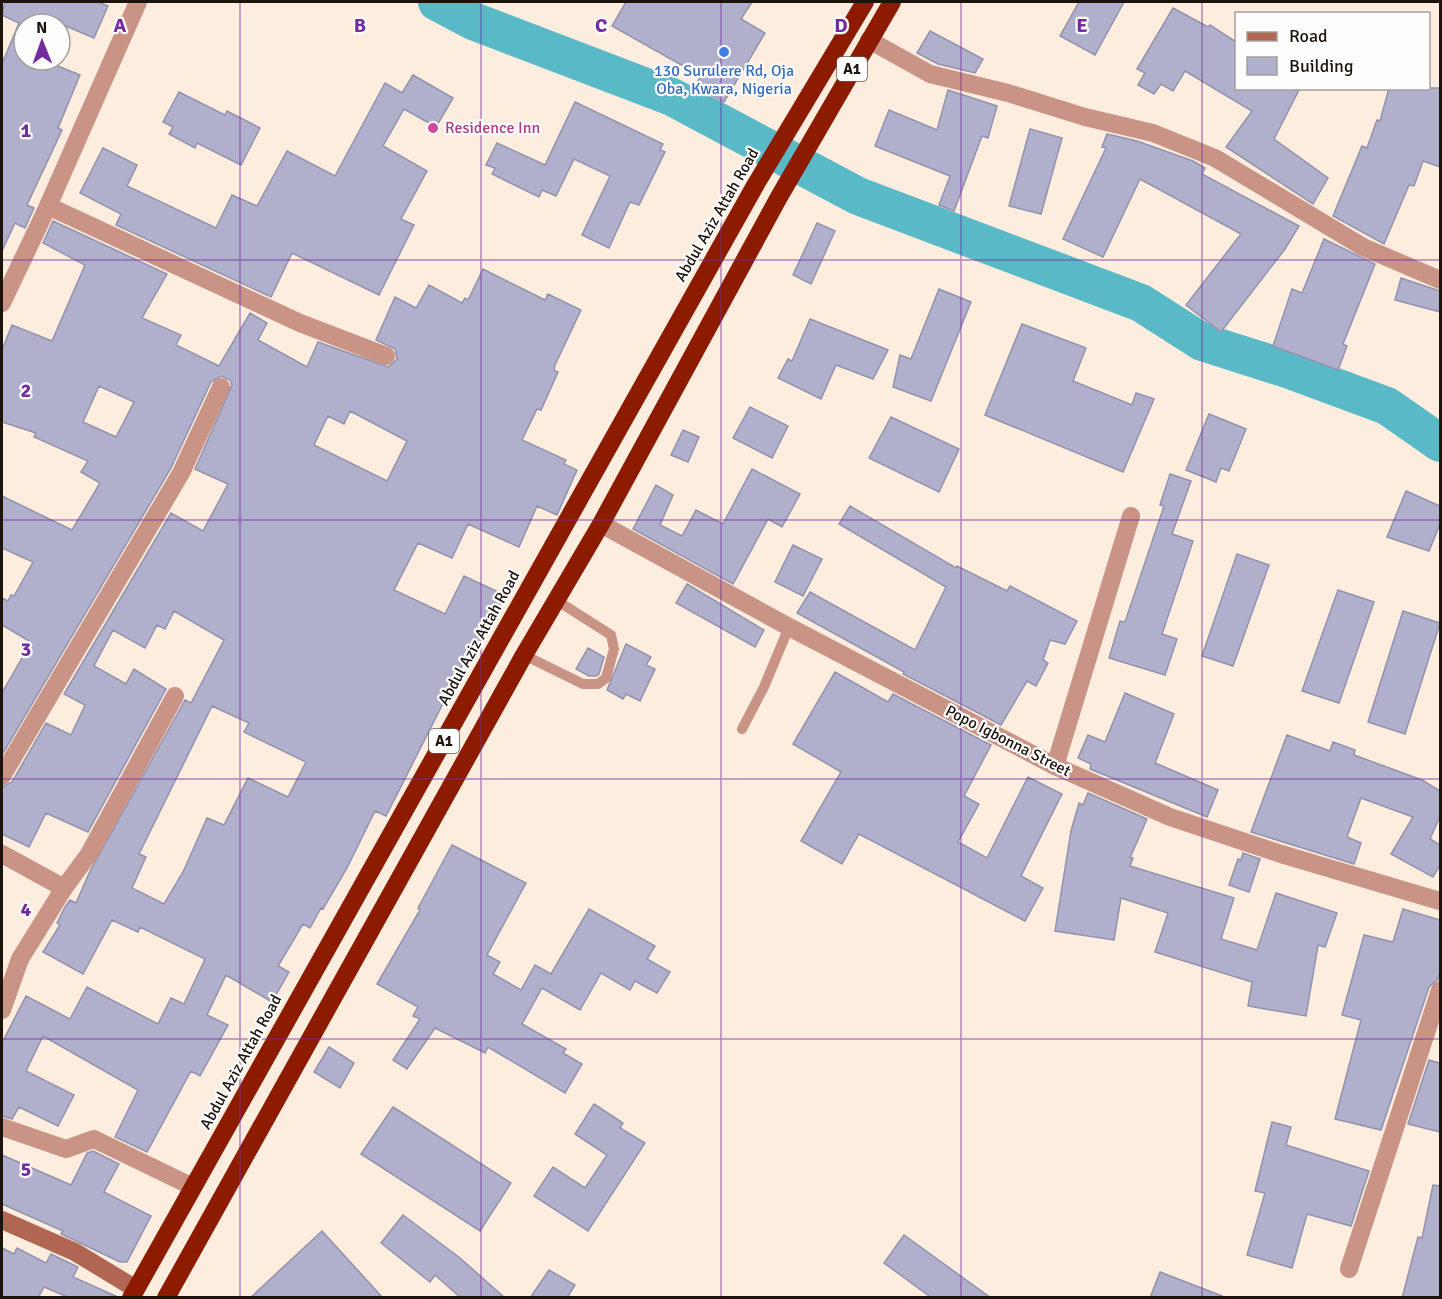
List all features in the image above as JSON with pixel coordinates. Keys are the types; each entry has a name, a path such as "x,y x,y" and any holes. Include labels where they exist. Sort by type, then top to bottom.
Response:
{"highway":[{"name":"Abdul Aziz Attah Road","path":"134,1293 756,184 865,2"},
{"name":"A1","path":"165,1298 524,655 601,524 779,197 892,2"}],"street":[{"path":"2,303 48,206 138,2"},
{"path":"868,40 930,74 1008,93 1084,117 1153,133 1215,158 1363,247 1440,280"},
{"path":"48,206 300,322 386,356"},
{"path":"2,776 181,473 221,387"},
{"path":"1055,766 1131,516"},
{"name":"Popo Igbonna Street","path":"601,524 789,627 1055,766 1170,817 1281,855 1440,901"},
{"path":"2,1010 20,959 64,888 89,854 175,696"},
{"path":"2,854 64,888"},
{"path":"1349,1269 1440,990"},
{"path":"2,1127 66,1149 94,1139 193,1187"},
{"path":"2,1220 75,1252 134,1293"}],"lane":[{"path":"524,655 583,684 598,684 606,678 614,649 611,634 556,600"},
{"path":"742,729 764,687 789,627"}],"building":[{"path":"5,2 98,2 108,6 94,38 72,29 72,12 12,12 12,20 2,15"},
{"path":"626,2 752,2 741,19 765,33 724,102 695,86 701,76 612,26"},
{"path":"1079,2 1124,2 1095,55 1060,36"},
{"path":"1173,8 1208,27 1210,25 1235,41 1235,90 1299,90 1274,139 1328,178 1313,204 1226,147 1252,111 1185,71 1173,91 1161,84 1154,94 1138,85 1145,73 1137,69"},
{"path":"930,31 983,59 975,73 938,64 917,53"},
{"path":"12,40 12,72 72,72 80,75 58,128 62,130 27,205 34,208 25,228 15,223 2,251 2,64"},
{"path":"413,75 453,98 436,127 404,109 383,146 427,171 401,219 414,225 379,295 292,253 271,297 116,225 121,214 80,193 103,148 137,165 127,186 216,228 232,195 257,206 287,151 335,176 385,83 402,93"},
{"path":"1440,88 1440,167 1423,161 1414,186 1409,185 1384,244 1333,216 1362,146 1367,148 1377,120 1380,121 1388,90"},
{"path":"948,90 997,106 988,138 982,136 954,211 939,205 950,176 875,146 889,110 937,130"},
{"path":"179,92 225,115 227,111 260,128 241,165 197,143 195,148 169,134 173,127 163,122"},
{"path":"575,102 663,144 660,150 665,152 639,205 630,202 609,248 582,235 610,176 574,159 556,196 542,190 539,197 492,174 495,168 486,165 497,143 545,165"},
{"path":"1030,129 1062,138 1041,214 1009,206"},
{"path":"1107,134 1137,141 1193,161 1205,168 1202,174 1299,226 1285,249 1221,332 1186,305 1241,234 1140,179 1103,257 1063,239 1106,148 1102,147"},
{"path":"53,221 167,274 142,318 181,335 176,345 219,366 250,313 267,323 258,340 307,367 318,342 388,367 397,359 395,349 376,340 395,297 416,308 429,285 462,303 465,298 468,300 483,269 545,300 548,294 581,310 555,365 554,370 558,372 541,410 537,409 522,440 566,460 564,464 577,470 557,515 537,506 519,547 468,524 452,558 418,543 394,590 445,614 464,576 505,595 493,620 490,619 469,664 464,662 386,816 375,811 347,868 323,909 321,908 310,928 303,924 278,966 289,972 272,1002 226,975 207,1015 228,1025 200,1076 191,1071 147,1152 115,1137 138,1090 43,1036 26,1071 74,1095 58,1126 19,1107 12,1119 2,1116 2,1043 26,996 70,1019 87,987 158,1024 171,998 184,1004 205,959 140,927 138,932 112,920 83,974 43,952 60,925 57,923 65,907 70,900 76,903 90,871 185,700 191,703 224,640 174,611 165,629 157,625 145,648 113,630 94,666 126,684 134,669 166,689 88,832 46,813 29,847 2,834 2,787 12,782 46,723 71,735 85,705 64,694 171,513 203,531 228,484 195,469 232,385 230,380 221,376 211,382 171,468 2,755 2,693 31,642 2,625 2,598 8,601 11,595 14,596 33,562 2,548 2,496 72,530 100,483 81,472 88,461 34,437 36,433 2,422 2,350 12,325 52,341 85,265 43,243","holes":["99,386 134,402 116,437 83,422","350,411 407,441 387,481 314,445 328,416 344,424","212,706 249,723 244,732 306,762 288,797 248,778 224,825 207,818 183,872 164,904 132,888 146,857 139,854"]},
{"path":"817,223 835,231 811,284 793,275"},
{"path":"1324,239 1375,264 1343,344 1347,346 1338,370 1273,346 1292,289 1302,293"},
{"path":"1401,278 1440,291 1440,312 1395,300"},
{"path":"939,289 971,302 931,401 893,387 900,355 911,359"},
{"path":"810,319 888,350 873,379 836,365 821,399 778,378 788,359 792,361"},
{"path":"1022,324 1086,348 1073,381 1132,405 1136,393 1154,399 1123,472 985,415"},
{"path":"750,407 788,426 772,458 733,438"},
{"path":"1209,414 1246,429 1229,471 1221,468 1216,482 1186,470"},
{"path":"891,417 959,449 939,492 869,458"},
{"path":"683,430 699,437 688,462 671,455"},
{"path":"752,469 800,494 782,527 768,519 733,584 633,529 656,485 673,495 660,525 682,536 696,510 723,524"},
{"path":"1170,474 1191,481 1172,534 1193,541 1162,634 1177,639 1165,675 1109,658 1120,621 1125,622 1164,506 1160,505"},
{"path":"1406,491 1440,506 1440,524 1429,551 1387,537"},
{"path":"850,506 956,568 957,566 1007,591 1010,586 1077,621 1065,644 1050,640 1043,660 1048,663 1036,686 1027,681 1001,725 903,674 904,672 797,613 810,592 915,650 946,587 839,524"},
{"path":"793,545 822,559 803,596 775,582"},
{"path":"1237,554 1269,565 1233,666 1202,656"},
{"path":"687,584 764,630 755,647 676,603"},
{"path":"1338,590 1374,602 1339,703 1302,691"},
{"path":"1403,611 1440,623 1405,734 1368,722"},
{"path":"626,644 651,657 646,665 655,669 640,701 626,694 623,699 607,690"},
{"path":"588,648 604,657 599,674 596,676 589,676 576,669"},
{"path":"835,672 888,702 893,694 991,745 964,796 979,804 958,842 987,858 1028,777 1062,794 1021,876 1043,888 1025,921 859,834 842,864 801,841 841,772 793,744"},
{"path":"1125,693 1174,714 1155,763 1218,790 1207,817 1090,769 1091,764 1078,758 1088,735 1105,742"},
{"path":"1287,735 1330,751 1333,742 1355,750 1354,755 1422,780 1440,791 1440,816 1430,839 1440,845 1440,865 1433,877 1391,854 1413,817 1361,798 1347,837 1361,843 1354,864 1251,832"},
{"path":"1088,793 1147,819 1130,858 1133,858 1130,866 1234,898 1221,939 1257,950 1276,893 1337,913 1325,947 1318,945 1306,1016 1248,1006 1252,982 1155,952 1168,913 1121,898 1114,940 1055,931 1071,831 1079,803 1083,805"},
{"path":"452,845 526,883 487,955 500,962 493,974 521,990 535,965 551,974 589,909 655,946 647,959 670,972 657,993 635,981 630,990 601,973 580,1010 542,988 522,1024 566,1049 563,1053 582,1064 565,1093 488,1047 485,1053 435,1028 407,1069 393,1060 420,1019 413,1016 418,1007 377,984 420,910 418,908"},
{"path":"1243,853 1260,859 1249,892 1229,885 1238,859 1241,860"},
{"path":"1403,909 1440,920 1440,971 1438,979 1429,987 1381,1130 1335,1119 1361,1020 1342,1015 1364,935 1393,942"},
{"path":"329,1047 354,1063 340,1088 314,1072"},
{"path":"1429,1060 1440,1063 1440,1132 1408,1124"},
{"path":"594,1104 623,1123 620,1128 645,1143 588,1231 534,1196 553,1167 585,1188 607,1155 575,1134"},
{"path":"393,1107 511,1183 480,1231 361,1154"},
{"path":"1272,1122 1291,1127 1286,1145 1369,1171 1351,1226 1307,1214 1292,1268 1247,1255 1265,1193 1255,1191"},
{"path":"93,1151 119,1164 104,1192 151,1216 127,1262 120,1262 61,1234 63,1231 2,1204 2,1155 71,1185 87,1153"},
{"path":"1433,1185 1440,1186 1440,1298 1402,1298 1418,1237 1422,1238"},
{"path":"403,1215 460,1258 505,1298 461,1298 435,1275 430,1282 381,1243"},
{"path":"322,1231 383,1298 250,1298"},
{"path":"904,1235 991,1298 932,1298 884,1263"},
{"path":"2,1248 14,1254 17,1248 46,1263 51,1254 78,1267 73,1277 120,1298 70,1298 44,1287 38,1298 2,1298"},
{"path":"549,1270 575,1285 567,1298 530,1298"},
{"path":"1160,1272 1222,1296 1221,1298 1150,1298"}],"waterway":[{"path":"437,2 473,21 672,97 858,196 1141,303 1202,342 1287,369 1387,406 1440,443"}],"place":[{"name":"130 Surulere Rd, Oja Oba, Kwara, Nigeria","path":"724,52"},
{"name":"Residence Inn","path":"433,128"}]}
